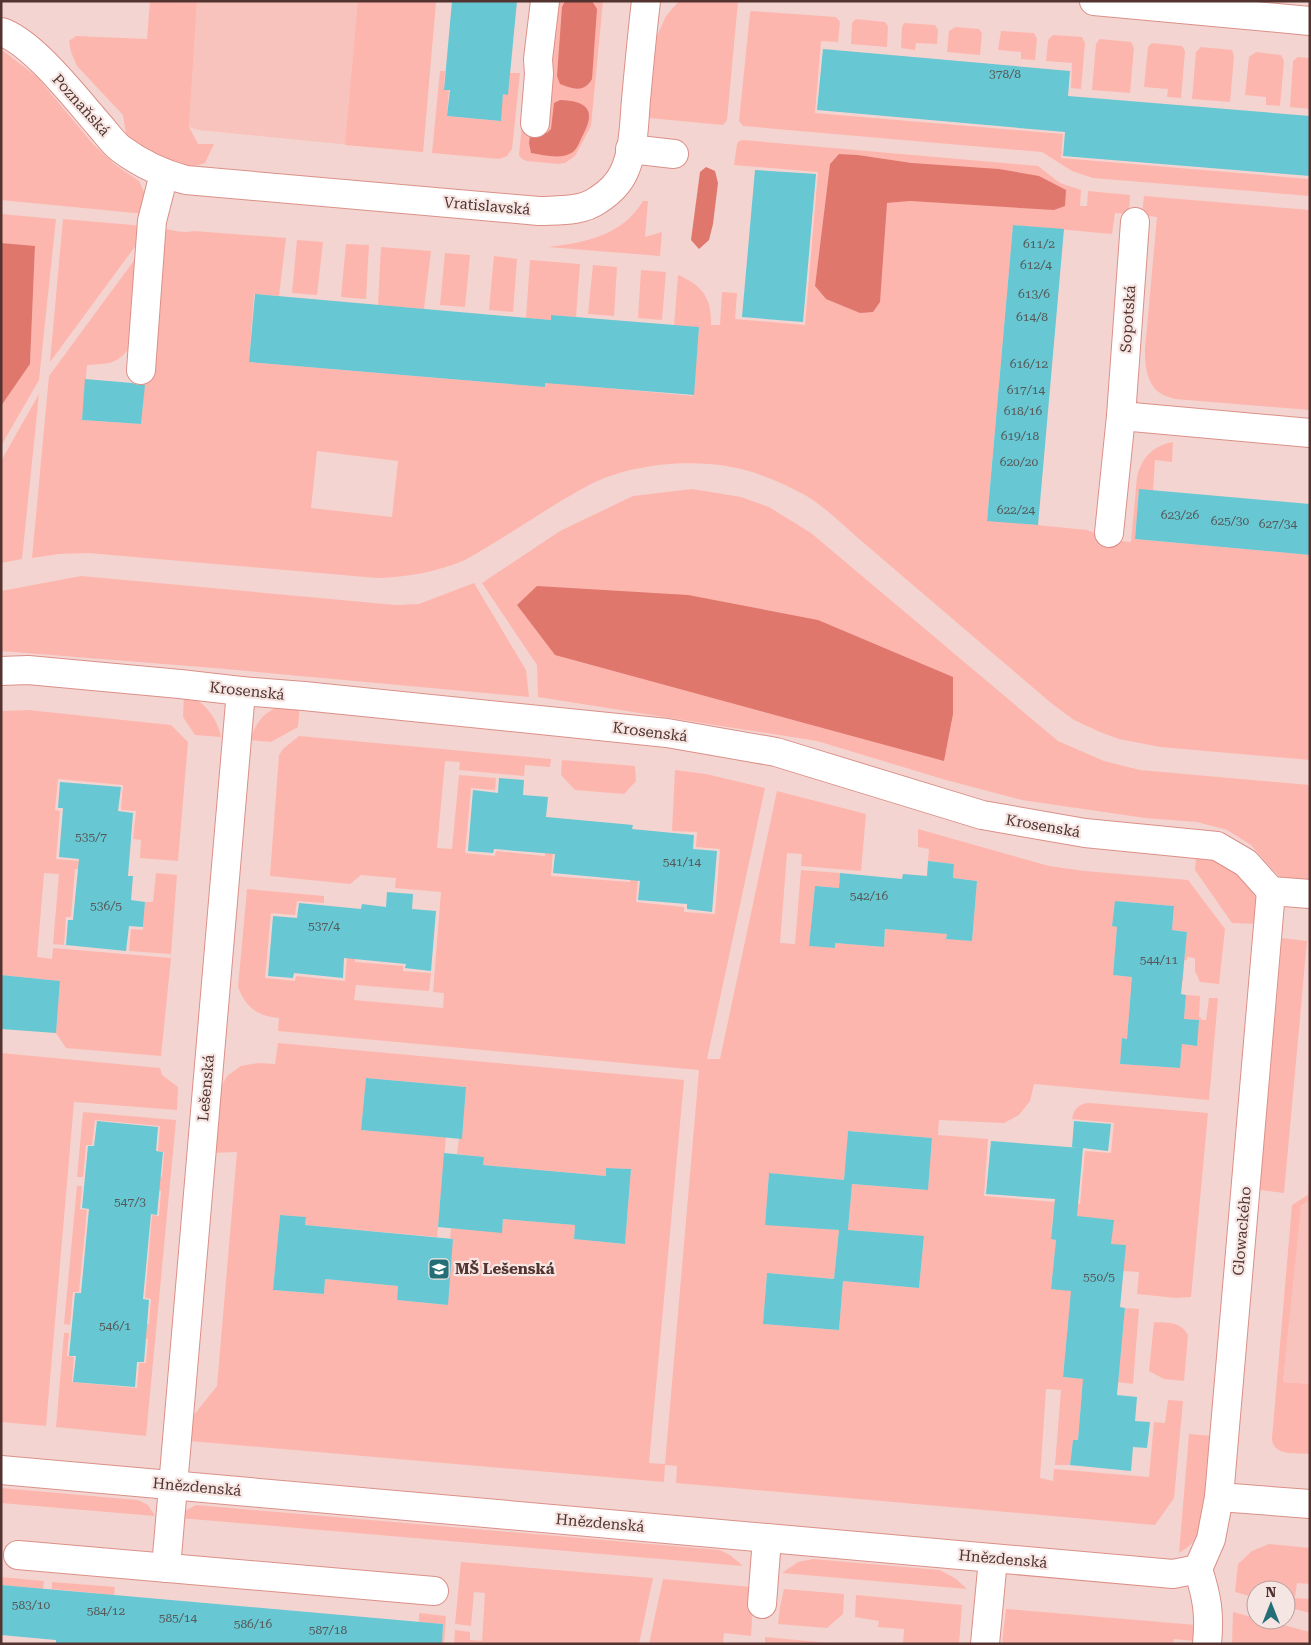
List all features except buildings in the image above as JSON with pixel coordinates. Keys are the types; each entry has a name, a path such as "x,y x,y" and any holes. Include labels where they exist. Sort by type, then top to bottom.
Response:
{"street":[{"path":"535,123 539,74 538,59 545,1"},
{"name":"Vratislavská","path":"164,174 186,180 539,211 578,208 597,201 612,190 624,172 634,123 646,1"},
{"path":"1094,1 1310,21"},
{"name":"Poznaňská","path":"1,32 22,42 57,76 120,148 164,174"},
{"path":"630,149 674,154"},
{"path":"141,370 152,221 164,174"},
{"name":"Sopotská","path":"1109,533 1121,416 1135,222"},
{"path":"1121,416 1310,433"},
{"name":"Krosenská","path":"1,671 28,670 180,684 667,733 776,752 982,815 1085,833 1217,846 1246,863 1272,891"},
{"name":"Lešenská","path":"166,1568 241,691"},
{"path":"1272,891 1310,894"},
{"name":"Glowackého","path":"1198,1568 1211,1539 1219,1497 1272,891"},
{"name":"Hnězdenská","path":"1,1470 1173,1574 1198,1568"},
{"path":"1219,1497 1310,1504"},
{"path":"762,1604 767,1538"},
{"path":"18,1555 434,1591"},
{"path":"985,1644 993,1558"},
{"path":"1198,1568 1206,1592 1209,1618 1207,1644"}],"shaded area":[{"path":"150,1 197,3 189,127 198,144 214,144 205,163 184,166 174,164 155,156 127,140 123,115 77,66 71,52 69,41 76,36 147,39"},
{"path":"173,1 436,1 423,152 198,130 189,127 197,4"},
{"path":"358,1 436,1 423,152 345,145"},
{"path":"559,1 603,1 591,126 575,156 565,163 527,161 519,155 522,124 547,126"},
{"path":"565,1 592,1 597,9 592,79 585,86 578,89 560,84 557,76 562,7"},
{"path":"679,1 738,1 727,120 723,125 649,118 657,36 666,16"},
{"path":"751,11 836,17 840,22 838,42 821,41 815,113 1063,134 1061,158 1310,179 1310,196 1093,178 1072,171 1042,152 743,126 739,121"},
{"path":"856,19 885,22 888,26 887,47 851,44 852,23"},
{"path":"904,23 935,25 938,30 937,44 916,43 915,50 901,48 902,27"},
{"path":"955,27 979,29 982,33 980,55 947,52 949,31"},
{"path":"1001,31 1034,33 1037,39 1035,60 1021,59 1021,52 998,50"},
{"path":"1053,35 1082,37 1085,43 1081,89 1071,88 1072,63 1046,61 1048,40"},
{"path":"1100,39 1131,42 1134,48 1130,93 1092,90 1096,44"},
{"path":"1152,43 1182,46 1185,51 1181,98 1167,97 1168,89 1144,87 1148,47"},
{"path":"1201,47 1232,50 1234,56 1230,102 1192,99 1196,52"},
{"path":"1,49 37,77 93,144 114,164 139,181 145,194 145,214 1,200"},
{"path":"1256,52 1281,55 1284,61 1280,106 1266,105 1266,97 1245,95 1249,57"},
{"path":"1298,57 1310,58 1310,109 1290,107 1293,61"},
{"path":"440,71 445,71 444,88 449,89 447,116 500,121 503,94 508,94 510,73 520,73 512,149 507,156 500,159 432,153"},
{"path":"560,100 577,102 586,108 589,113 587,126 578,146 573,152 563,156 531,153 530,136 534,133 547,133 551,129 554,103"},
{"path":"739,141 1038,166 1060,183 1081,190 1080,206 1087,206 1088,191 1130,195 1129,214 1115,213 1112,234 1013,225 987,520 1087,530 1111,540 1131,542 1139,470 1149,454 1160,446 1173,442 1172,462 1155,460 1153,491 1139,490 1135,539 1310,555 1310,760 1160,747 1119,739 1074,720 1051,703 833,515 805,495 777,481 746,470 726,466 692,463 656,465 604,478 573,494 465,560 433,571 411,575 377,578 88,553 59,554 32,558 49,376 141,251 130,347 116,361 87,365 82,420 141,425 158,228 180,232 194,231 286,238 279,296 254,294 249,362 545,387 545,382 693,396 699,329 674,326 678,275 693,283 704,294 710,307 711,325 720,325 722,292 737,293 735,319 805,325 818,172 734,165","holes":["839,154 912,163 965,204 910,201 887,203 826,299 815,286 830,164","317,451 398,461 392,517 311,508"]},
{"path":"839,154 912,163 999,169 1039,176 1066,190 1065,206 1054,210 910,201 887,203 880,302 873,312 860,313 826,299 815,286 830,164"},
{"path":"706,167 715,171 718,183 709,240 699,249 691,240 700,172"},
{"path":"1144,196 1310,210 1310,410 1175,399 1155,389 1147,373 1145,349 1157,217 1142,215"},
{"path":"643,201 648,201 645,237 662,232 660,256 548,247 576,243 614,230 634,213"},
{"path":"1,214 56,219 39,380 1,446 1,406 30,364 35,247 1,243"},
{"path":"63,219 144,226 142,237 50,362"},
{"path":"297,240 323,242 317,295 292,293"},
{"path":"1,243 35,246 30,364 1,406"},
{"path":"346,244 369,245 366,299 341,297"},
{"path":"381,247 431,251 424,309 378,305"},
{"path":"445,253 470,255 465,307 440,305"},
{"path":"494,256 517,259 513,312 489,310"},
{"path":"530,260 580,264 576,317 551,315 551,320 526,318"},
{"path":"593,265 617,267 614,316 588,314"},
{"path":"641,270 666,272 662,320 638,318"},
{"path":"39,394 22,559 1,563 1,461"},
{"path":"692,489 741,497 769,507 811,533 1058,741 1104,761 1140,770 1310,785 1310,889 1286,883 1251,845 1227,830 1197,822 1145,818 1022,800 946,780 817,741 538,697 537,665 482,583 560,531 633,496"},
{"path":"81,576 396,605 419,604 474,583 526,670 529,697 214,668 1,651 1,591"},
{"path":"537,586 688,595 818,620 953,677 953,714 944,761 555,655 517,605"},
{"path":"184,694 203,705 213,717 221,737 195,735 183,717"},
{"path":"300,703 298,727 271,742 250,740 258,723 268,712 282,706"},
{"path":"28,710 171,725 188,742 178,861 140,858 141,840 133,839 136,811 121,810 123,785 58,779 55,810 60,811 56,859 80,861 80,869 75,869 71,917 66,917 64,945 53,944 59,874 44,873 37,957 52,959 53,948 171,958 161,1056 66,1048 56,1033 60,981 1,975 1,711"},
{"path":"299,736 551,759 550,767 525,765 524,776 459,770 460,762 445,761 437,848 452,849 459,775 496,778 495,790 471,788 465,853 495,856 496,851 545,856 545,851 553,851 551,876 630,882 630,878 638,878 636,902 684,907 684,912 715,914 720,849 696,847 697,832 672,831 675,770 706,774 765,788 707,1059 720,1059 777,791 866,814 861,871 801,866 802,854 787,853 780,943 795,944 801,870 840,873 839,888 815,886 809,946 835,948 835,943 884,947 886,923 947,934 946,938 972,941 977,881 953,878 954,864 928,861 929,849 918,847 918,829 1049,866 1188,880 1225,929 1219,984 1200,982 1195,971 1195,958 1187,957 1187,960 1184,960 1183,981 1168,980 1184,957 1187,932 1172,930 1174,906 1115,901 1112,926 1117,927 1113,975 1137,977 1131,991 1127,1039 1123,1038 1120,1064 1180,1068 1182,1044 1196,1046 1198,1020 1184,1019 1186,995 1200,996 1199,1017 1202,1020 1206,1020 1209,998 1218,998 1209,1100 1034,1084 1030,1101 1019,1115 1004,1123 939,1120 938,1135 988,1139 984,1196 1080,1204 1085,1151 1111,1153 1114,1123 1072,1119 1078,1107 1090,1103 1208,1113 1191,1297 1176,1298 1137,1294 1139,1272 1123,1271 1111,1244 1113,1220 1053,1214 1051,1239 1056,1240 1051,1288 1075,1291 1070,1303 1063,1377 1087,1379 1082,1392 1078,1440 1073,1440 1070,1465 1055,1465 1061,1390 1046,1389 1040,1478 1053,1481 1054,1469 1149,1477 1154,1422 1165,1423 1168,1400 1183,1401 1174,1498 1155,1525 676,1483 677,1466 665,1465 664,1482 190,1441 189,1421 217,1386 237,1152 211,1153 219,1091 227,1076 241,1066 258,1063 275,1064 278,1043 684,1080 649,1463 665,1464 699,1070 278,1031 279,1018 254,1010 249,1006 238,987 247,889 324,896 324,903 297,901 295,915 271,913 265,978 295,981 296,976 345,981 347,956 355,957 355,962 403,966 403,971 431,973 429,991 356,985 354,1000 443,1008 444,993 433,992 441,892 395,888 396,878 361,875 350,884 270,876 279,755 283,749","holes":["366,1078 466,1087 462,1138 459,1138 457,1154 483,1157 483,1165 606,1176 607,1168 631,1169 625,1244 574,1239 575,1225 503,1219 502,1232 451,1228 450,1238 453,1239 447,1305 397,1300 398,1286 325,1279 324,1294 273,1290 280,1215 306,1217 305,1225 437,1237 446,1137 361,1130","848,1131 932,1138 928,1190 852,1184 848,1230 924,1237 919,1288 843,1281 839,1330 763,1324 767,1273 834,1279 839,1230 765,1224 769,1173 844,1180"]},
{"path":"562,760 635,766 636,781 624,794 575,790 561,775"},
{"path":"1197,846 1209,850 1252,885 1258,906 1259,924 1232,923 1195,870"},
{"path":"156,873 177,875 171,954 129,951 131,929 143,930 145,902 153,902"},
{"path":"1282,938 1307,941 1284,1193 1260,1190"},
{"path":"1,1053 160,1068 162,1075 178,1087 177,1110 74,1102 46,1426 1,1422"},
{"path":"83,1112 176,1120 146,1436 56,1427 64,1333 69,1333 67,1356 74,1357 72,1382 137,1388 139,1363 146,1363 148,1339 141,1337 142,1324 149,1324 151,1299 145,1298 152,1215 159,1216 161,1191 154,1190 155,1176 162,1177 164,1152 158,1151 160,1126 95,1120 92,1145 86,1145 83,1177 77,1177"},
{"path":"1310,1173 1310,1200 1301,1206 1283,1382 1310,1384 1310,1454 1280,1451 1273,1444 1272,1438 1292,1205 1308,1195"},
{"path":"77,1186 82,1186 80,1209 87,1210 79,1292 73,1292 70,1325 64,1324"},
{"path":"1310,1200 1310,1384 1283,1382 1300,1208"},
{"path":"1125,1308 1139,1309 1133,1384 1118,1382"},
{"path":"1154,1322 1177,1325 1185,1330 1188,1335 1184,1381 1164,1379 1149,1371"},
{"path":"1189,1434 1214,1436 1208,1501 1203,1526 1195,1540 1179,1553"},
{"path":"1,1488 138,1500 148,1505 155,1516 1,1503"},
{"path":"196,1505 720,1550 730,1555 743,1566 180,1518 185,1511"},
{"path":"1269,1544 1310,1548 1310,1584 1297,1583 1296,1590 1296,1580 1246,1580 1246,1595 1235,1592 1238,1564 1252,1551"},
{"path":"813,1559 940,1570 956,1579 967,1589 782,1573 798,1562"},
{"path":"461,1562 653,1578 639,1644 454,1644 455,1630 470,1632 470,1640 482,1641 485,1593 474,1592 471,1626 455,1624"},
{"path":"1,1577 44,1581 43,1589 2,1585 1,1593"},
{"path":"663,1579 752,1587 751,1636 724,1633 723,1644 649,1644"},
{"path":"52,1582 115,1587 114,1595 52,1589"},
{"path":"784,1589 844,1594 843,1614 827,1628 778,1624"},
{"path":"856,1595 962,1605 959,1644 903,1644 904,1629 878,1627 879,1621 855,1617"},
{"path":"1296,1598 1310,1599 1310,1613 1296,1610"},
{"path":"1006,1609 1196,1625 1195,1641 1174,1639 1173,1644 1002,1644"},
{"path":"1233,1612 1246,1615 1246,1630 1296,1630 1296,1628 1310,1632 1310,1644 1232,1644"},
{"path":"419,1613 446,1616 444,1644 442,1644 443,1624 419,1622"},
{"path":"765,1637 840,1644 765,1644"}],"place":[{"name":"MŠ Lešenská","path":"439,1269"}]}
